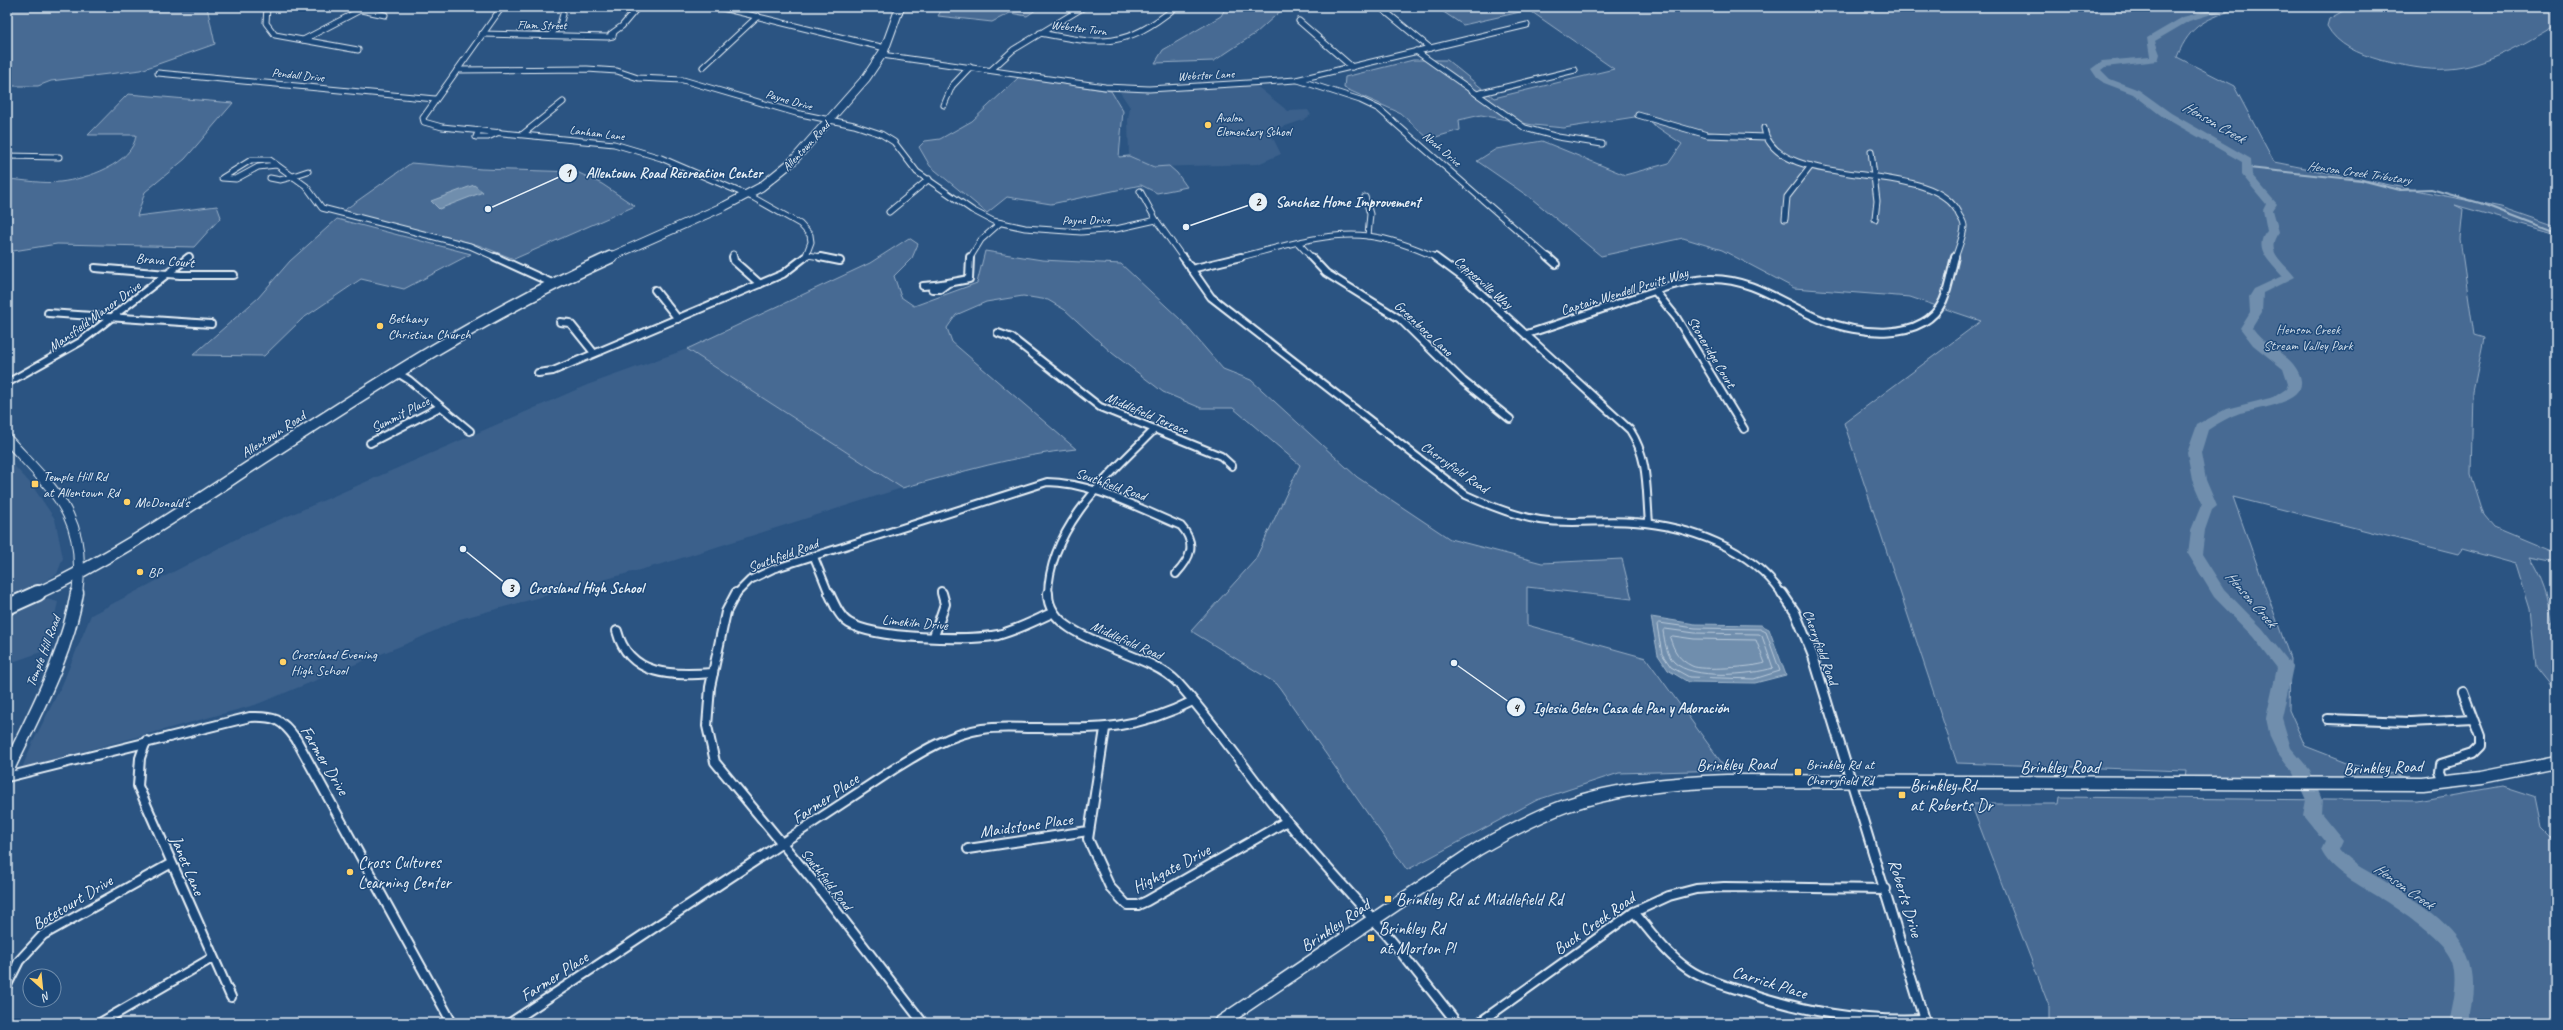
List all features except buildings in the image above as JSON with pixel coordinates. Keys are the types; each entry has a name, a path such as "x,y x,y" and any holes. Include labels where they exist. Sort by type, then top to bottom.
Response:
{"main road":[{"name":"Allentown Road","path":"7,607 78,572 163,524 396,372 468,330 554,284 748,195 788,167 866,78 883,52 900,7"},
{"name":"Temple Hill Road","path":"7,439 60,499 68,512 76,536 79,557 73,616 61,653 7,771"},
{"name":"Brinkley Road","path":"1220,1023 1508,832 1541,816 1599,796 1651,785 1700,781 2327,785 2444,781 2512,772 2556,762"}],"street":[{"path":"267,7 266,23 275,35 358,50"},
{"path":"303,40 366,7"},
{"name":"Lanham Lane","path":"502,7 435,99 423,118 424,122 433,125 625,146 748,195 785,213 808,230 811,243 808,255"},
{"name":"Flam Street","path":"482,34 551,34 611,37 638,7"},
{"name":"Webster Lane","path":"718,7 758,16 883,52 992,70 1132,89 1296,80 1527,25"},
{"path":"992,70 1013,50 1084,7"},
{"name":"Webster Turn","path":"1040,33 1092,42 1125,40 1144,33 1176,7"},
{"path":"1380,7 1430,48"},
{"path":"361,10 385,15"},
{"path":"551,34 560,25 563,14"},
{"path":"703,67 741,34 758,16"},
{"path":"1299,21 1352,66"},
{"path":"1416,51 1524,128 1558,137 1602,144"},
{"path":"944,105 952,86 970,66"},
{"name":"Payne Drive","path":"457,70 586,68 611,70 644,78 676,79 829,122 865,128 886,137 898,146 917,172 977,213 1000,223 1030,228 1081,232 1116,229 1156,220"},
{"path":"1477,94 1575,70"},
{"name":"Pendall Drive","path":"158,73 435,99"},
{"name":"Noah Drive","path":"1296,80 1345,95 1379,109 1556,264"},
{"path":"523,134 563,102"},
{"path":"1638,115 1707,135 1726,138 1766,137 1764,128"},
{"name":"Captain Wendell Pruitt Way","path":"1527,334 1655,290 1698,280 1737,281 1772,292 1821,320 1842,327 1888,331 1920,325 1938,311 1943,301 1964,226 1963,220 1954,206 1930,190 1899,179 1874,175 1842,173 1810,166 1783,154 1766,137"},
{"path":"1871,151 1878,204 1875,219"},
{"path":"7,156 60,157"},
{"path":"276,165 258,167 236,179 222,178 237,167 258,159 266,159 276,165 313,193 316,202 322,208 470,246 554,284"},
{"path":"1785,219 1783,210 1786,196 1810,166"},
{"path":"270,178 280,180 308,171"},
{"path":"890,212 928,179"},
{"name":"Cherryfield Road","path":"1140,191 1156,220 1211,297 1228,312 1475,499 1506,512 1541,520 1649,523 1687,532 1726,547 1758,567 1784,594 1801,623 1854,782"},
{"path":"1365,197 1370,214 1368,236"},
{"path":"923,286 935,285 932,289 936,290 948,283 969,280 967,268 972,249 1000,223"},
{"name":"Copperville Way","path":"1191,269 1327,237 1368,236 1411,246 1439,259 1465,279 1527,334 1620,419 1636,437 1645,454 1648,474 1649,523"},
{"name":"Greenboro Lane","path":"1299,244 1326,273 1400,319 1463,381 1510,419"},
{"path":"733,254 734,261 760,284"},
{"path":"538,373 553,371 760,284 792,268 808,255 840,261"},
{"name":"Mansfield Manor Drive","path":"7,383 51,362 116,318 189,257"},
{"name":"Brava Court","path":"95,268 144,270 168,274 234,275"},
{"path":"655,290 678,318"},
{"name":"Stoneridge Court","path":"1655,290 1676,316 1744,430"},
{"path":"48,314 211,324"},
{"path":"560,322 570,323 594,353"},
{"name":"Middlefield Terrace","path":"998,333 1012,338 1100,407 1221,456 1232,466"},
{"path":"396,372 470,431"},
{"name":"Summit Place","path":"370,443 440,407"},
{"path":"1052,613 1047,594 1050,569 1074,518 1096,491 1154,430"},
{"name":"Southfield Road","path":"923,1023 783,844 726,778 711,754 707,717 713,673 726,612 739,588 762,574 1039,483 1067,482 1096,491 1167,519 1184,529 1192,539 1192,550 1186,563 1176,574"},
{"name":"Limekiln Drive","path":"814,557 841,615 850,624 866,630 960,639 997,635 1052,613"},
{"path":"934,636 945,604 941,591"},
{"name":"Middlefield Road","path":"1052,613 1059,620 1074,630 1154,663 1176,681 1287,821 1374,920 1457,1023"},
{"path":"617,632 622,650 645,667 669,674 713,673"},
{"path":"2444,781 2440,771 2441,764 2448,760 2472,754 2480,746 2480,737 2462,692"},
{"name":"Farmer Place","path":"510,1023 783,844 904,762 948,738 990,728 1123,728 1148,722 1192,701"},
{"name":"Farmer Drive","path":"7,777 146,741 250,717 268,716 284,724 296,739 331,799 388,909 452,1023"},
{"path":"2328,719 2410,722 2473,719"},
{"name":"Highgate Drive","path":"1105,729 1088,831 1090,847 1110,887 1120,900 1131,905 1147,901 1287,821"},
{"name":"Janet Lane","path":"146,741 140,758 138,786 170,864 231,997"},
{"name":"Roberts Drive","path":"1854,782 1924,1021"},
{"name":"Maidstone Place","path":"968,848 1088,831"},
{"name":"Botetourt Drive","path":"7,985 19,961 43,935 170,864"},
{"name":"Buck Creek Road","path":"1479,1023 1634,912 1669,896 1696,889 1724,887 1886,889"},
{"name":"Carrick Place","path":"1634,912 1676,960 1703,977 1770,1000 1838,1018 1879,1022 1924,1021"},
{"path":"100,1023 212,958"}],"shaded area":[{"name":"Avalon Elementary School","path":"1254,84 1288,111 1308,110 1311,115 1303,120 1274,130 1271,134 1281,154 1258,164 1154,167 1129,156 1128,120 1130,107 1120,92"},
{"path":"687,349 902,488 669,562 460,619 413,641 255,705 22,768 32,744 62,685 91,615 240,537 587,385"},
{"path":"7,458 31,484 55,519 63,558 57,574 32,589 7,599"},
{"path":"42,598 58,602 47,650 7,664 7,615"}],"green space":[{"path":"7,7 207,7 215,44 141,70 51,81 38,86 7,86"},
{"path":"943,7 1040,7 1027,16 1010,13 992,22 938,16"},
{"path":"1226,7 1285,7 1256,33 1214,61 1155,63 1163,50 1221,16"},
{"name":"Henson Creek Stream Valley Park","path":"1436,7 2240,7 2209,19 2194,29 2182,45 2177,57 2234,86 2274,162 2501,207 2556,226 2556,234 2455,205 2463,209 2460,239 2474,335 2484,338 2473,392 2471,474 2484,515 2494,527 2556,553 2556,562 2530,557 2539,572 2550,605 2555,639 2556,692 2536,667 2530,609 2516,564 2462,549 2458,554 2233,497 2290,658 2289,710 2305,746 2354,765 2414,779 2185,778 2186,771 1957,763 1844,423 1981,321 1910,297 1794,288 1722,250 1683,238 1601,256 1532,199 1477,161 1496,149 1542,141 1625,175 1669,163 1682,144 1641,116 1564,128 1533,125 1481,115 1459,120 1460,130 1429,139 1400,113 1344,88 1345,77 1413,60 1447,60 1494,98 1614,69 1529,10 1463,25"},
{"path":"2350,7 2550,7 2556,14 2556,25 2505,53 2477,64 2449,69 2432,69 2380,60 2357,52 2343,44 2331,33 2327,26 2329,19"},
{"path":"1019,77 1111,91 1123,111 1119,157 1129,156 1154,167 1169,166 1177,173 1187,187 1157,193 1141,185 1051,204 1007,197 987,213 930,166 919,147 925,141 940,139 972,121"},
{"path":"128,94 233,103 185,159 145,192 137,216 217,206 221,217 194,247 57,244 7,252 7,179 60,182 95,173 117,162 127,154 133,145 136,135 88,135"},
{"path":"411,163 481,169 577,172 602,184 635,206 514,259 478,245 343,211"},
{"path":"337,219 471,254 404,289 361,279 302,319 264,356 193,355 258,298 290,261"},
{"path":"909,238 918,244 912,258 894,276 901,297 914,306 977,283 985,251 1042,260 1121,264 1181,320 1223,369 1251,380 1357,477 1450,539 1542,563 1622,559 1632,599 1527,587 1527,625 1646,658 1727,770 1619,773 1537,800 1407,870 1277,684 1191,631 1255,560 1300,465 1233,408 1201,408 1163,392 1112,353 1065,310 1048,300 1023,296 986,302 956,315 947,328 952,342 1076,449 1010,460 902,488 687,349 870,263"},
{"path":"2502,786 2536,797 2542,826 2556,840 2556,1023 2049,1023 2049,1006 1971,804 2059,804 2060,797 2418,801"}],"water":[{"path":"474,185 483,192 439,209 431,201"},
{"path":"1651,617 1695,624 1761,625 1769,629 1786,675 1755,683 1688,682 1668,670 1658,655"}],"waterway":[{"name":"Henson Creek","path":"2231,7 2186,19 2150,40 2155,54 2155,59 2102,64 2096,69 2100,76 2107,81 2136,92 2167,115 2247,161 2247,175 2272,204 2268,210 2273,232 2268,237 2266,243 2268,249 2275,261 2289,277 2258,291 2255,297 2256,312 2246,328 2257,343 2282,360 2288,367 2293,374 2294,384 2292,391 2279,400 2226,414 2202,428 2194,453 2199,480 2210,506 2206,507 2198,530 2195,554 2219,593 2258,633 2285,667 2274,718 2278,737 2285,752 2302,770 2305,782 2314,800 2312,815 2334,840 2330,850 2340,862 2352,871 2423,918 2454,947 2462,964 2464,981 2458,1023"},
{"name":"Henson Creek Tributary","path":"2249,168 2361,180 2400,190 2431,189 2480,203 2556,232"}],"place":[{"name":"Avalon Elementary School","path":"1208,125"},
{"name":"Allentown Road Recreation Center","path":"488,209"},
{"name":"Sanchez Home Improvement","path":"1186,227"},
{"name":"Bethany Christian Church","path":"380,326"},
{"name":"Temple Hill Rd at Allentown Rd","path":"35,484"},
{"name":"McDonald's","path":"127,502"},
{"name":"Crossland High School","path":"463,549"},
{"name":"BP","path":"140,572"},
{"name":"Crossland Evening High School","path":"283,662"},
{"name":"Iglesia Belen Casa de Pan y Adoración","path":"1454,663"},
{"name":"Brinkley Rd at Cherryfield Rd","path":"1798,772"},
{"name":"Brinkley Rd at Roberts Dr","path":"1902,795"},
{"name":"Cross Cultures Learning Center","path":"350,872"},
{"name":"Brinkley Rd at Middlefield Rd","path":"1388,899"},
{"name":"Brinkley Rd at Morton Pl","path":"1371,938"}]}
